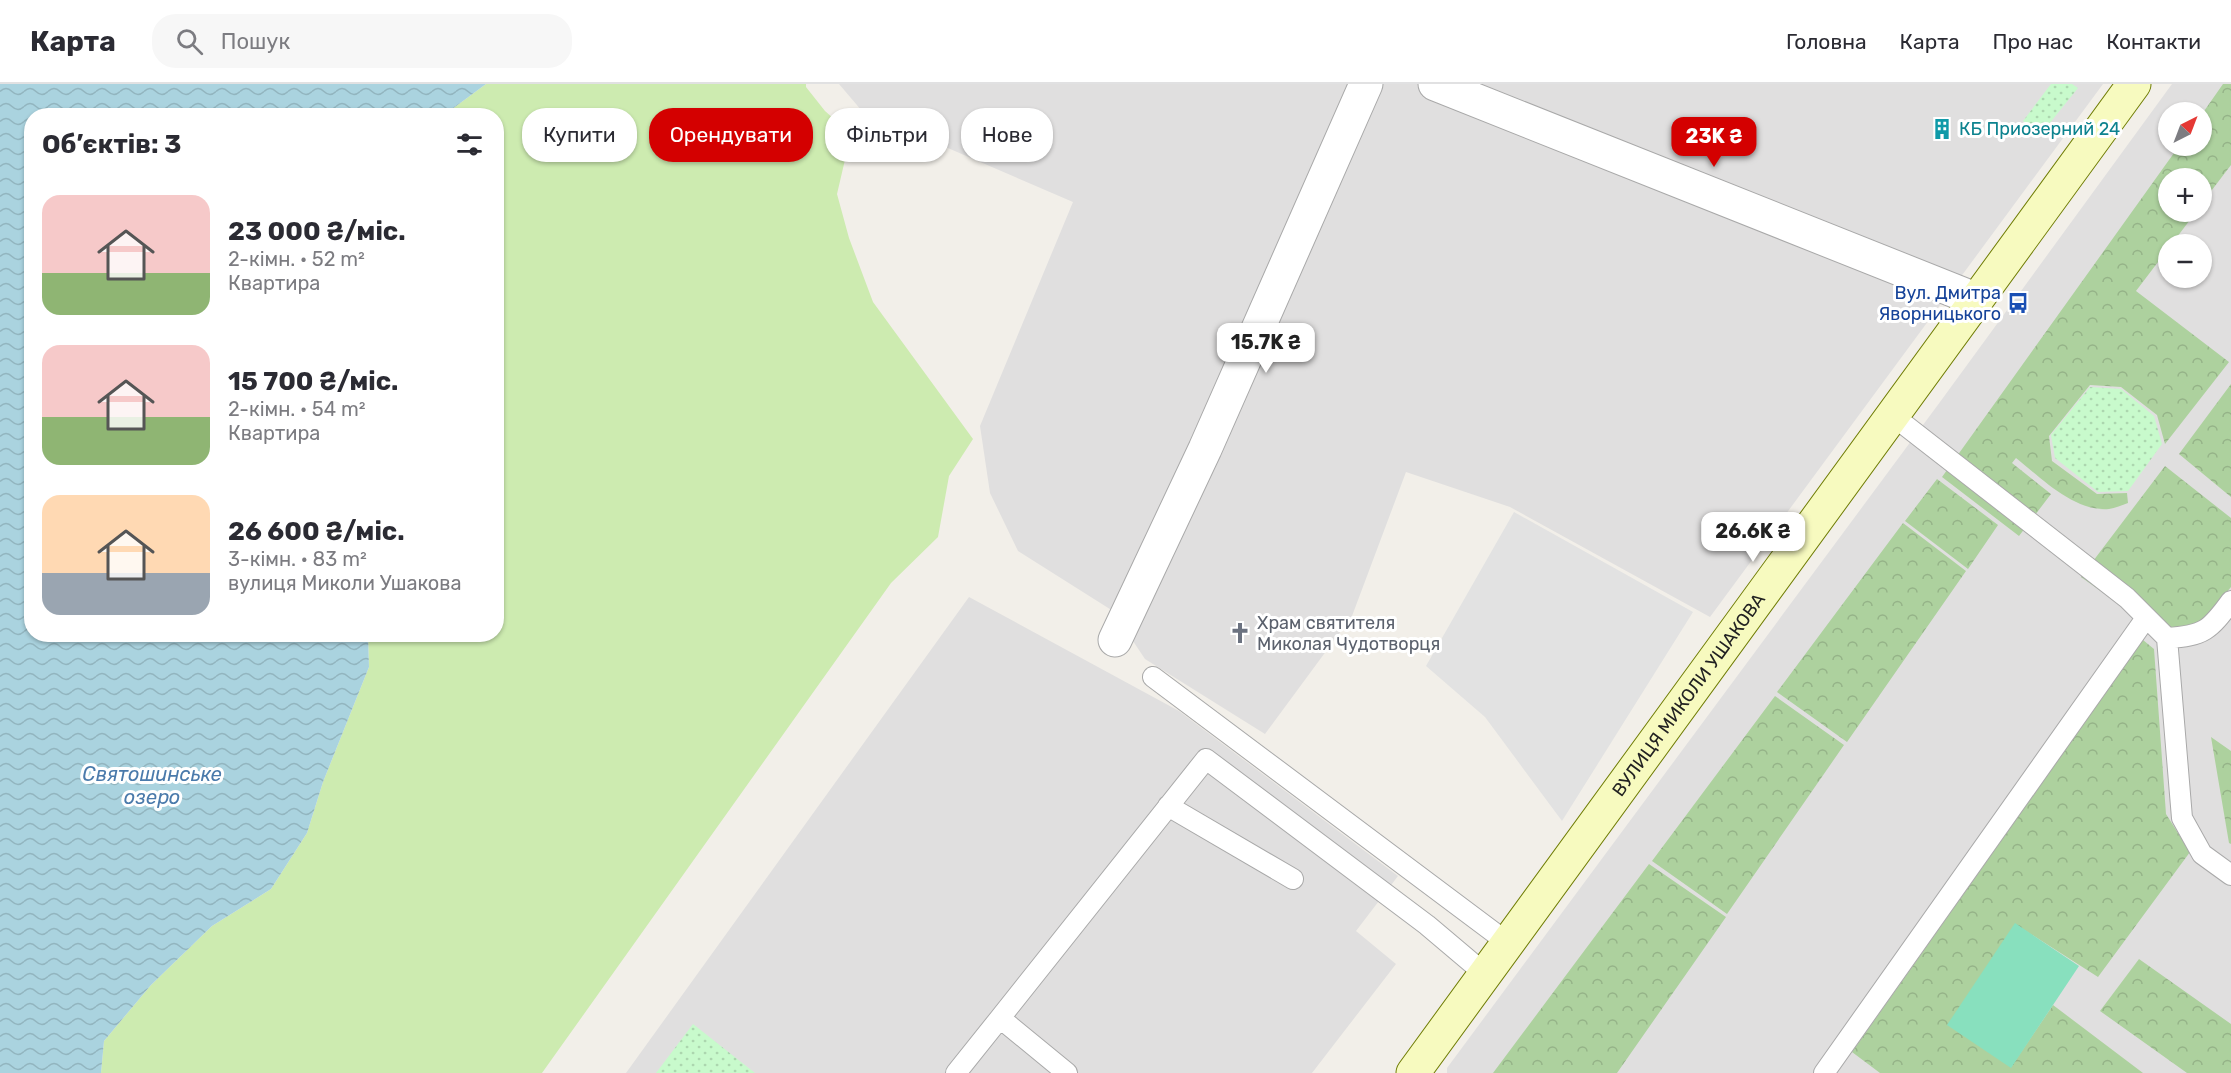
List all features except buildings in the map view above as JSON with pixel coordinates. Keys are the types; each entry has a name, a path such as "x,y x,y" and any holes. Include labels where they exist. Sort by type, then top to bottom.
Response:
{"street":[{"path":"1115,640 1205,449 1366,84"},
{"path":"1435,84 1975,299"},
{"name":"ВУЛИЦЯ МИКОЛИ УШАКОВА","path":"1413,1073 1975,299 2134,84"}],"lane":[{"path":"1892,415 2127,598 2168,638 2182,818 2202,854 2231,874"},
{"path":"2168,638 2194,637 2215,622 2231,601"},
{"path":"1824,1073 2146,618"},
{"path":"1153,677 1508,943"},
{"path":"956,1073 1206,759 1427,925 1485,974"},
{"path":"1168,806 1293,879"},
{"path":"1000,1018 1067,1073"}],"shaded area":[{"path":"839,84 2103,84 1710,617 1510,507 1406,472 1352,616 1265,734 1145,659 1113,611 1018,551 990,493 980,426 1073,202 980,162 1053,162 1053,108 961,108 961,154 949,149 949,108 859,108"},
{"path":"2172,84 2231,84 2231,1073 1447,1073 1447,1068 2158,103 2158,156 2212,156 2212,102 2159,102"},
{"path":"1514,512 1693,612 1562,821 1485,717 1426,666"},
{"path":"969,597 1179,711 1398,876 1356,931 1396,964 1312,1073 626,1073"}],"green space":[{"path":"486,84 806,84 825,111 825,162 844,162 837,194 849,238 873,302 973,439 949,476 938,537 891,583 542,1073 101,1073 104,1041 151,985 212,926 271,889 307,833 323,782 369,667 368,642 504,642 504,108 453,108"},
{"path":"2051,84 2072,84 2078,88 2041,134 2023,121"},
{"path":"2223,84 2231,84 2231,165 2212,190 2212,168 2163,168 2172,156 2212,156 2210,102"},
{"path":"2158,175 2158,222 2188,222 2179,234 2158,234 2158,262 2136,291 2229,362 2165,444 2157,415 2121,387 2090,385 2049,436 2052,461 2097,494 2127,493 2128,503 2109,509 2083,505 2047,484 2016,458 2012,463 2051,494 2019,536 1942,477"},
{"path":"2231,384 2231,497 2179,454"},
{"path":"2090,387 2121,389 2154,416 2162,444 2128,491 2098,492 2055,458 2051,435"},
{"path":"2165,466 2231,518 2231,587 2199,626 2182,630 2156,625 2137,617 2081,577"},
{"path":"1937,479 1998,525 1968,569 1905,521"},
{"path":"1903,523 1966,571 1847,742 1777,692"},
{"path":"2143,640 2154,649 2166,814 2190,852 2098,977 2015,924 2011,1067 2053,1005 2143,1073 1880,1073 1852,1052"},
{"path":"1775,696 1844,745 1727,914 1652,861"},
{"path":"2211,737 2231,751 2231,844 2229,843"},
{"path":"1649,864 1726,917 1617,1073 1493,1073"},
{"path":"2015,923 2079,966 2011,1068 1947,1025"},
{"path":"2139,959 2231,1024 2231,1073 2187,1073 2100,1011"},
{"path":"693,1024 755,1073 656,1073"}],"water":[{"name":"Святошинське озеро","path":"0,84 486,84 453,108 24,108 24,642 368,642 369,667 323,782 307,833 271,889 212,926 151,985 104,1041 101,1073 0,1073"}],"place":[{"name":"КБ Приозерний 24","path":"1942,129"},
{"name":"Вул. Дмитра Яворницького","path":"2018,303"},
{"name":"Храм святителя Миколая Чудотворця","path":"1240,633"}]}
